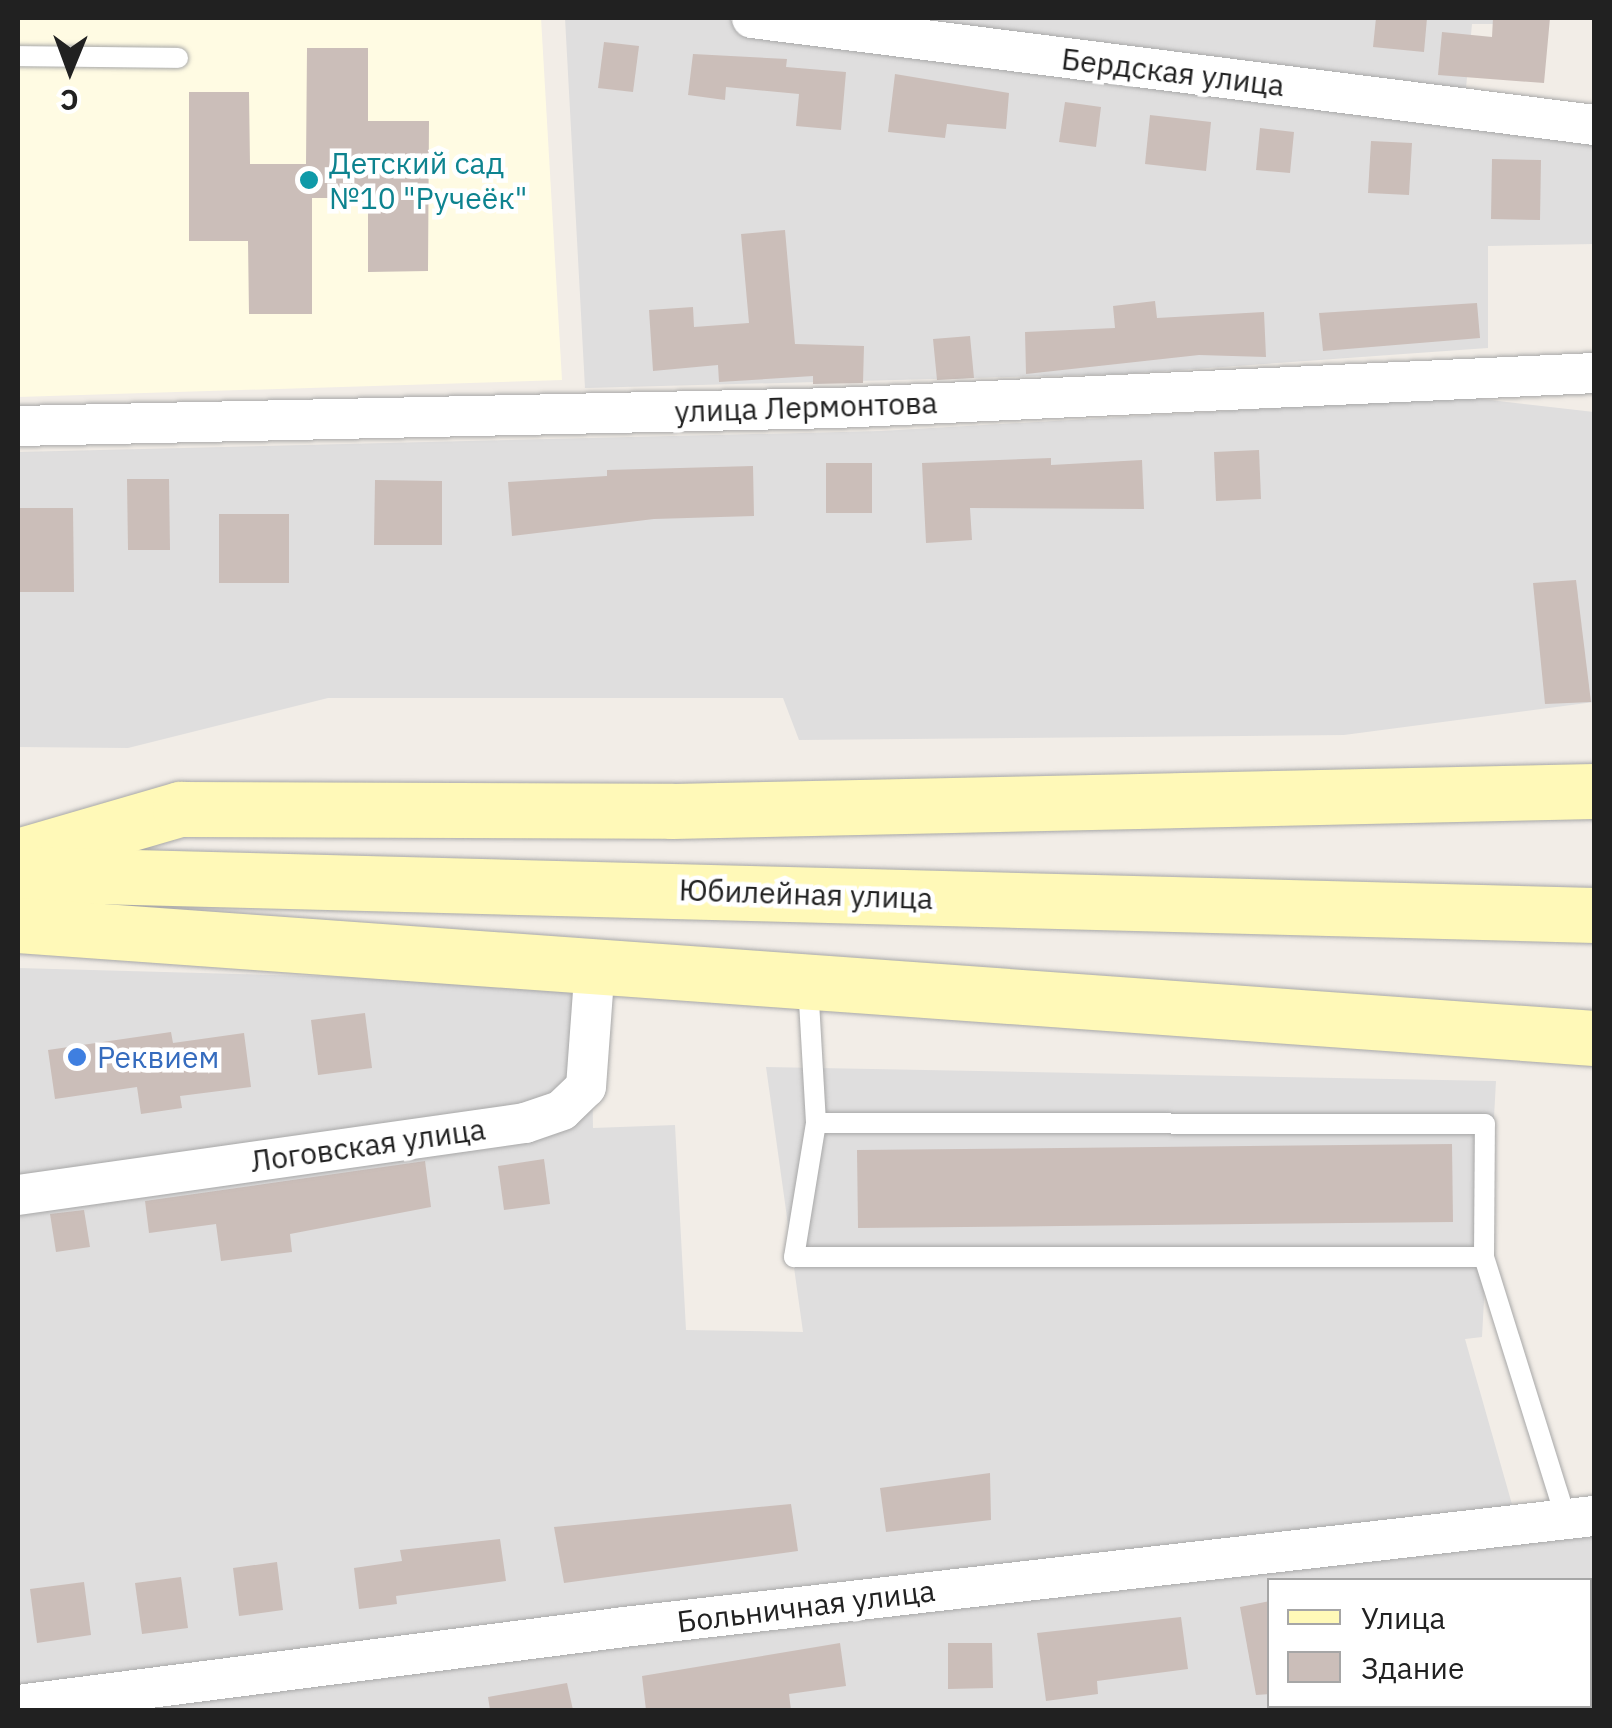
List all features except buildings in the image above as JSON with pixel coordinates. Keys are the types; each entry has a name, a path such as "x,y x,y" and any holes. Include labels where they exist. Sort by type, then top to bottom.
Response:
{"main road":[{"path":"18,856 180,809 672,811 1594,791"},
{"name":"Юбилейная улица","path":"18,874 1594,916"},
{"path":"18,925 1594,1038"}],"street":[{"name":"Бердская улица","path":"752,18 1594,125"},
{"name":"улица Лермонтова","path":"18,426 836,408 1594,373"},
{"name":"Логовская улица","path":"18,1195 524,1123 562,1110 586,1087 595,965"},
{"name":"Больничная улица","path":"18,1705 1580,1518"}],"lane":[{"path":"18,56 178,58"},
{"path":"808,982 816,1123 794,1257 1484,1257"},
{"path":"816,1123 1484,1124 1484,1257 1580,1518"}],"shaded area":[{"path":"20,18 541,18 562,380 18,397"},
{"path":"565,18 1542,18 1542,24 1472,24 1463,120 1594,135 1594,244 1488,246 1488,348 1123,374 585,388"},
{"path":"1464,397 1594,412 1594,702 1344,735 799,740 783,698 328,698 128,748 18,747 18,452 881,431"},
{"path":"18,968 534,982 591,999 593,1128 675,1125 686,1330 803,1332 766,1067 1496,1081 1482,1337 1465,1339 1523,1543 1594,1536 1594,1710 18,1710"}],"place":[{"name":"Детский сад №10 \"Ручеёк\"","path":"309,180"},
{"name":"Реквием","path":"77,1057"}]}
